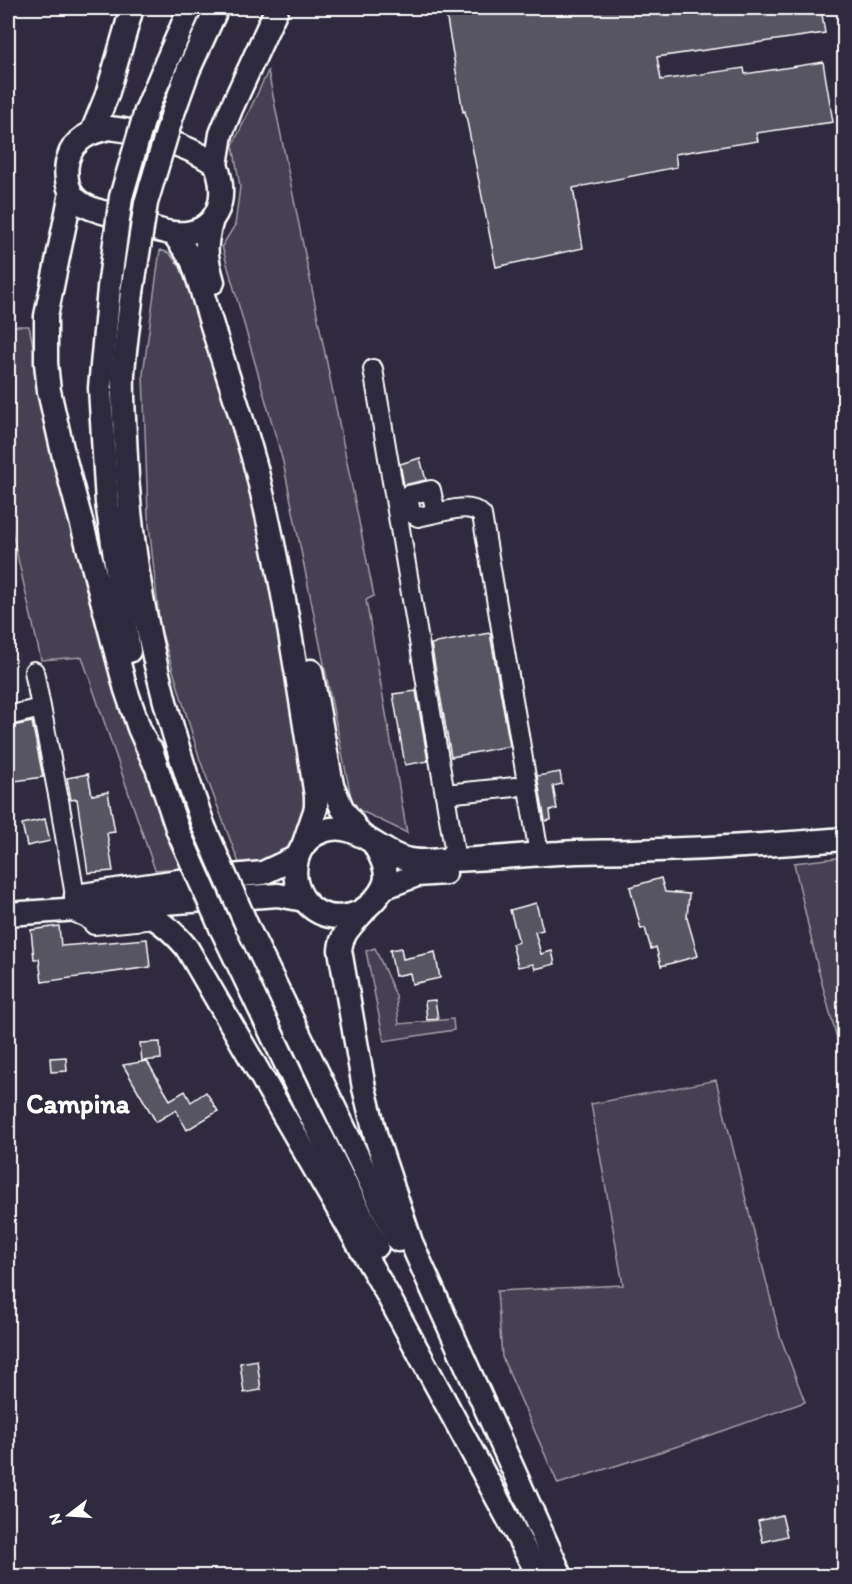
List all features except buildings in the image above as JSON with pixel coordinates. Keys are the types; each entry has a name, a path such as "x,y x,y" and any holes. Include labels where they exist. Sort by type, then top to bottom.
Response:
{"main road":[{"path":"92,132 107,95 132,8"},
{"path":"190,8 146,111 121,197 108,288 100,388 107,503 135,685 155,764 178,831 222,930 314,1120 427,1342 539,1576"},
{"path":"217,8 188,71 146,203 132,292 123,374 130,520 159,683 204,827 248,928 373,1191 505,1453"},
{"path":"173,233 192,261 256,468 284,598 316,796 316,808 300,851 295,877 304,900 315,910 327,916 340,918 353,916 365,910 379,894 385,869 367,839 342,808 332,785 282,511 258,424 205,255 211,223 222,200 223,189 216,165 221,134 277,8"},
{"path":"155,764 126,690 60,442 49,391 46,363 46,316 71,193 66,172 70,152 77,142 92,132 109,128 121,129 198,152 216,165"},
{"path":"71,193 80,202 94,209 173,233 195,230 211,223"},
{"path":"8,914 179,881 263,873 300,851 312,836 324,830 337,828 367,839 406,860 844,839"},
{"path":"561,1576 411,1242 376,1137 364,1088 343,971 341,942 350,927 379,894 417,875 635,860 764,844"},
{"path":"8,904 130,905 278,895 304,900"},
{"path":"130,905 156,919 178,936 199,968 386,1292 539,1576"}],"street":[{"path":"373,369 454,848 450,855 442,860"},
{"path":"436,513 467,508 477,509 482,515 539,854"},
{"path":"34,671 59,800 73,903 94,925 156,919"},
{"path":"8,716 41,708"},
{"path":"445,794 514,787"},
{"path":"452,835 461,848 476,858"}],"shaded area":[{"path":"268,71 374,596 366,600 407,833 353,807 283,462 222,246 235,225 240,187 233,145"},
{"path":"160,250 169,253 180,267 206,332 267,537 307,789 306,820 288,851 268,862 239,863 200,760 160,627 148,515 143,374"},
{"path":"8,326 29,326 64,495 111,662 182,868 155,870 82,657 41,660 8,515"},
{"path":"844,857 844,1064 818,969 794,863"},
{"path":"375,948 396,996 399,1024 453,1019 454,1030 384,1041 366,951"},
{"path":"716,1080 780,1336 805,1402 691,1442 558,1484 502,1357 497,1291 623,1285 591,1104"}],"district":[{"name":"Campina","path":"78,1104"}]}
